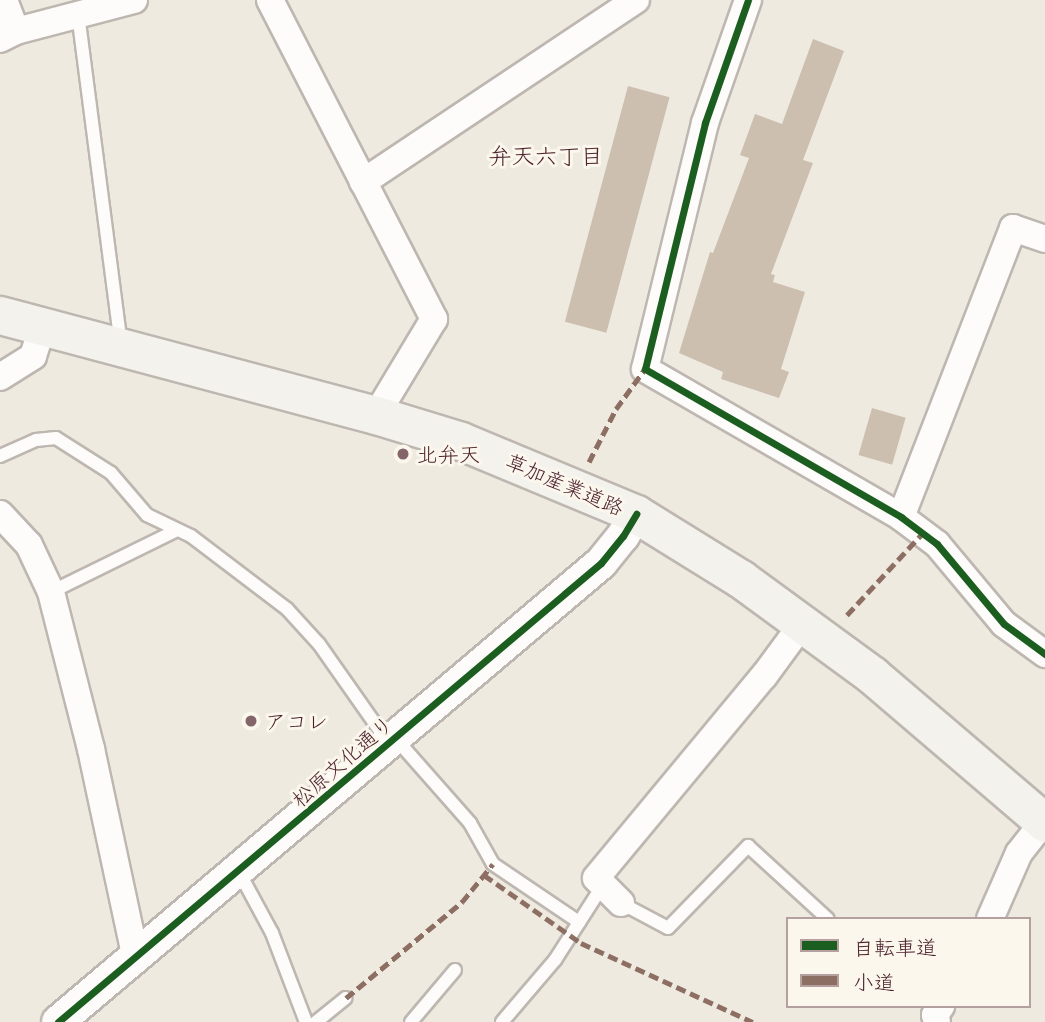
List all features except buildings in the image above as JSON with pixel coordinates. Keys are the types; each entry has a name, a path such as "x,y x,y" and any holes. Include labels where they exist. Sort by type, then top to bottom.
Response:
{"main road":[{"name":"草加産業道路","path":"0,314 376,415 461,441 636,514 741,579 873,675 1044,822"}],"street":[{"path":"4,0 8,35 78,13 134,0"},
{"path":"270,0 434,319 376,415"},
{"path":"363,182 636,0"},
{"path":"748,0 705,123 645,369 901,517 937,544 1004,624 1045,654"},
{"path":"901,517 1013,228 1045,239"},
{"path":"0,377 33,356 43,326"},
{"path":"0,514 29,545 51,592 92,749 136,959"},
{"name":"松原文化通り","path":"58,1022 239,872 601,563 623,536 636,514"},
{"path":"612,894 596,878 764,676 803,623"},
{"path":"991,917 1019,853 1044,822"}],"lane":[{"path":"78,13 122,347"},
{"path":"0,456 36,440 56,438 111,473 147,515 191,537 287,608 393,741 470,823 493,864 579,922"},
{"path":"51,592 175,531"},
{"path":"502,1022 555,960 579,922 612,894 668,928 748,846 826,917"},
{"path":"239,872 272,933 306,1022"},
{"path":"411,1022 455,970"},
{"path":"316,1022 346,998"}],"marked path":[{"path":"589,462 616,409 645,369"},
{"path":"847,615 923,533"},
{"path":"346,998 462,902 493,864"},
{"path":"484,875 581,943 753,1022"}],"cycle path":[{"path":"748,0 705,123 645,369 901,517 937,544 1004,624 1045,654"},
{"path":"58,1022 601,563 623,536 636,514"}],"place":[{"name":"北弁天","path":"403,454"},
{"name":"アコレ","path":"251,721"}],"district":[{"name":"弁天六丁目","path":"546,155"}]}
